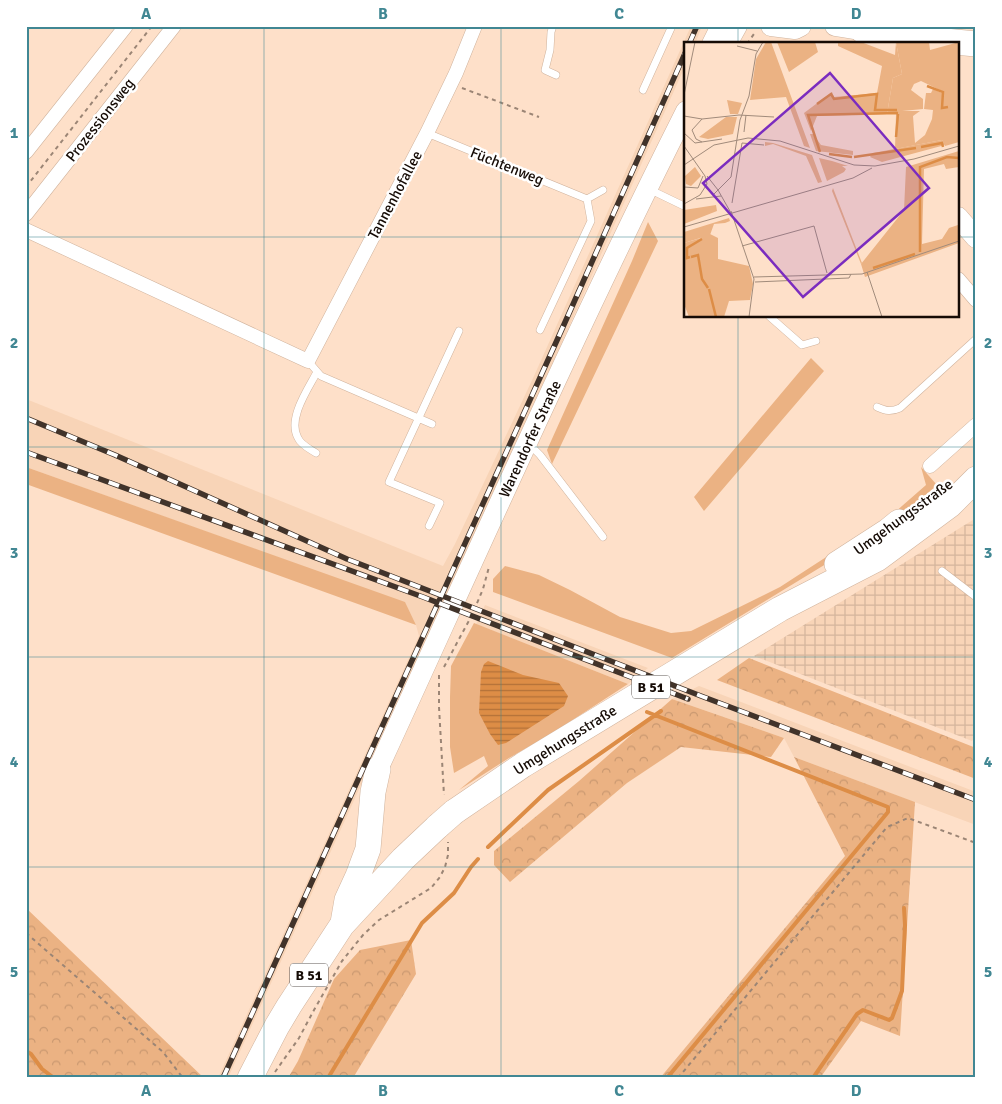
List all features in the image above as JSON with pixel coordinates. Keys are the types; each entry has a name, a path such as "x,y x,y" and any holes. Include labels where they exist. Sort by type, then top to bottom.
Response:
{"highway":[{"path":"903,36 958,42"},
{"path":"960,42 976,44"},
{"name":"Umgehungsstraße","path":"780,609 826,571 888,531 955,479 976,458"},
{"name":"Umgehungsstraße","path":"250,1078 276,1026 342,925 403,859 446,820 523,765 780,609 877,559 950,505 976,479"},
{"path":"877,559 958,514 976,497"},
{"path":"342,925 347,900 368,849 373,792 378,769"}],"main road":[{"path":"713,42 721,26"},
{"path":"730,42 754,28 795,29 801,26"},
{"path":"835,26 864,28 903,36"},
{"name":"Warendorfer Straße","path":"378,769 527,442 646,190 684,115"},
{"path":"960,219 976,238"}],"street":[{"path":"26,152 126,26"},
{"name":"Prozessionsweg","path":"26,214 174,26"},
{"name":"Tannenhofallee","path":"313,366 456,73 475,26"},
{"path":"26,230 313,366"},
{"path":"960,281 976,300"},
{"path":"930,466 976,425"}],"lane":[{"path":"553,26 545,70 556,74"},
{"path":"643,90 672,26"},
{"name":"Füchtenweg","path":"427,133 587,199"},
{"path":"540,330 591,221 587,199 603,190"},
{"path":"646,190 657,193 684,206"},
{"path":"771,318 802,345 816,340"},
{"path":"429,526 440,503 389,482 459,331"},
{"path":"877,407 885,411 900,408 976,339"},
{"path":"313,366 321,376 432,424"},
{"path":"313,366 297,414 295,426 298,439 316,452"},
{"path":"527,442 540,454 603,537"},
{"path":"942,571 976,597"}],"path":[{"name":"Prozessionsweg","path":"26,186 152,26"},
{"path":"748,42 754,28"},
{"path":"451,83 539,118"},
{"path":"271,1078 299,1038 342,961 363,935 379,920 431,888 445,868 448,856 439,707 439,675"},
{"path":"678,1078 887,827 908,818 976,843"},
{"path":"26,933 162,1052 183,1078"}],"shaded area":[{"path":"691,26 702,26 696,42 684,42 684,68 567,331 228,1078 218,1078 419,636 416,625 405,603 26,467 26,399 443,566 534,376"},
{"path":"976,518 976,736 972,741 754,656"},
{"path":"485,605 648,668 628,684 476,624"},
{"path":"488,661 523,675 559,683 568,696 564,706 506,743 498,745 479,713 481,672 484,664"},
{"path":"699,686 976,792 976,825 794,757 784,738 672,699"}],"green space":[{"path":"648,222 658,241 552,464 547,450"},
{"path":"811,358 824,371 704,511 694,497"},
{"path":"26,467 405,602 416,625 26,484"},
{"path":"921,467 937,485 898,520 672,658 493,592 493,579 505,566 539,575 620,617 671,633 691,631 780,587 894,513 926,485"},
{"path":"474,623 628,684 459,790 488,766 484,756 454,773 450,747 451,666"},
{"path":"749,658 976,748 976,779 717,680"},
{"path":"672,699 784,738 771,757 681,747 627,783 510,882 494,865 494,851 579,781"},
{"path":"794,757 915,802 900,1036 861,1021 820,1078 660,1078 845,856"},
{"path":"26,908 204,1078 28,1078 26,1076"},
{"path":"411,940 416,974 353,1078 288,1078 298,1061 334,979 360,950"}],"waterway":[{"path":"488,847 548,790 661,711"},
{"path":"647,712 888,807 888,812 667,1078"},
{"path":"328,1078 422,923 454,893 478,859"},
{"path":"813,1078 857,1014 863,1010 889,1020 892,1018 902,991 904,908"},
{"path":"26,1051 31,1054 42,1069 54,1078"}],"railway":[{"path":"690,42 697,26"},
{"path":"223,1078 684,55"},
{"path":"26,418 115,455 347,559 976,800"},
{"path":"26,452 423,597 688,699"}]}
